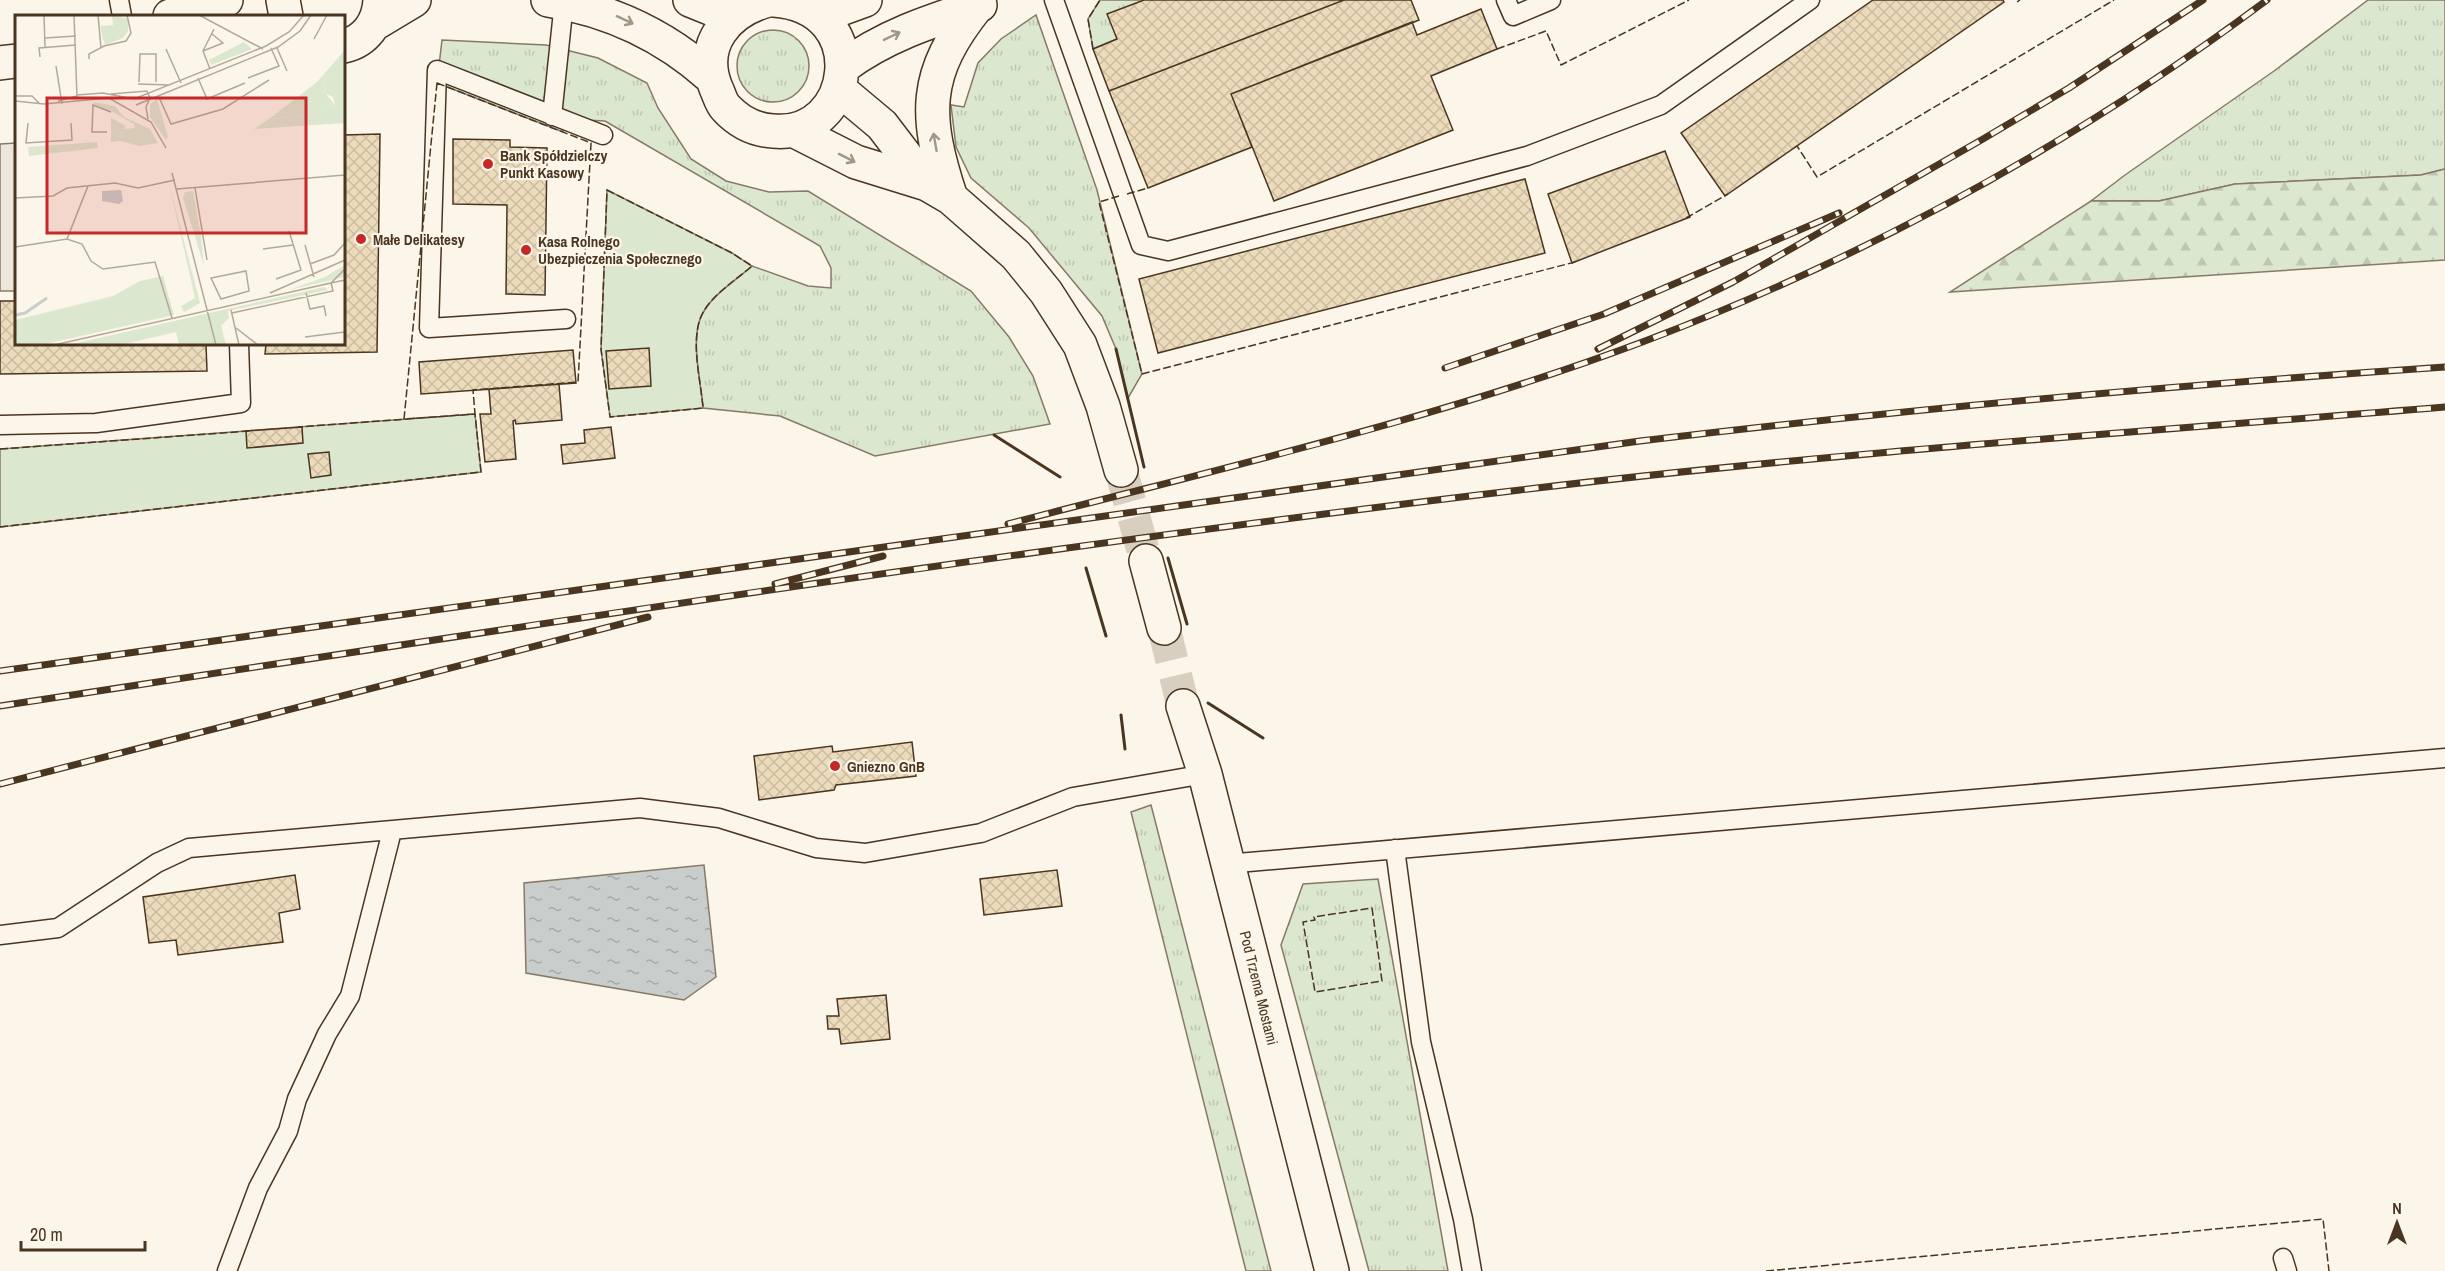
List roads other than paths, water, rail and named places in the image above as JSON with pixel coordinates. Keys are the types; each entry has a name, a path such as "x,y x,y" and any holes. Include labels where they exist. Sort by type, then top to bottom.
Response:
{"street":[{"path":"174,15 226,0"},
{"path":"284,0 286,15"},
{"path":"345,46 364,36 377,12 414,0"},
{"path":"690,0 732,17"},
{"path":"711,77 712,49 720,32 732,17 749,5 768,0"},
{"path":"774,0 790,1 810,8 821,16 837,37 841,78 939,191 1016,255 1046,292 1080,345 1103,406 1120,470"},
{"path":"821,16 865,0"},
{"path":"556,1 614,16 651,33 688,57 711,77 724,106 740,121 760,130 795,131 856,162 939,191"},
{"path":"795,131 819,117 841,78 865,50 899,33 983,2"},
{"path":"939,191 939,164 932,123 933,88 942,56 983,2"},
{"path":"0,63 15,62"},
{"path":"1146,561 1164,628"},
{"name":"Pod Trzema Mostami","path":"1182,706 1205,774 1226,864 1332,1271"}],"lane":[{"path":"119,0 122,15"},
{"path":"1054,0 1141,245 1168,251 1527,156 1661,105 1810,0"},
{"path":"1506,0 1513,16 1551,0"},
{"path":"552,116 556,1"},
{"path":"566,319 429,328 436,70 603,135"},
{"path":"0,425 96,423 241,403 239,345"},
{"path":"1226,864 2445,758"},
{"path":"0,935 58,928 157,863 189,848 640,808 719,818 816,848 865,853 981,833 1073,797 1205,774"},
{"path":"227,1271 258,1188 288,1131 297,1098 327,1034 350,996 392,831"},
{"path":"1395,849 1421,1042 1463,1220 1472,1271"}],"water":[{"path":"704,865 716,977 684,1000 526,973 524,883"}],"tunnel":[{"path":"1121,470 1146,561"},
{"path":"1164,628 1183,706"}],"railway":[{"path":"1598,349 1733,282 1983,139 2069,88 2203,0"},
{"path":"1008,524 1329,441 1488,395 1645,341 1728,308 1889,234 1968,192 2121,101 2195,52 2267,0"},
{"path":"1445,368 1604,314 1839,213"},
{"path":"0,671 1640,441 1841,418 2042,399 2445,367"},
{"path":"0,706 949,564 1330,513 1635,477 1866,454 2445,407"},
{"path":"775,584 883,556"},
{"path":"0,784 648,617"}],"place":[{"name":"Bank Spółdzielczy Punkt Kasowy","path":"488,164"},
{"name":"Małe Delikatesy","path":"361,239"},
{"name":"Kasa Rolnego Ubezpieczenia Społecznego","path":"526,250"},
{"name":"Gniezno GnB","path":"835,766"}]}
